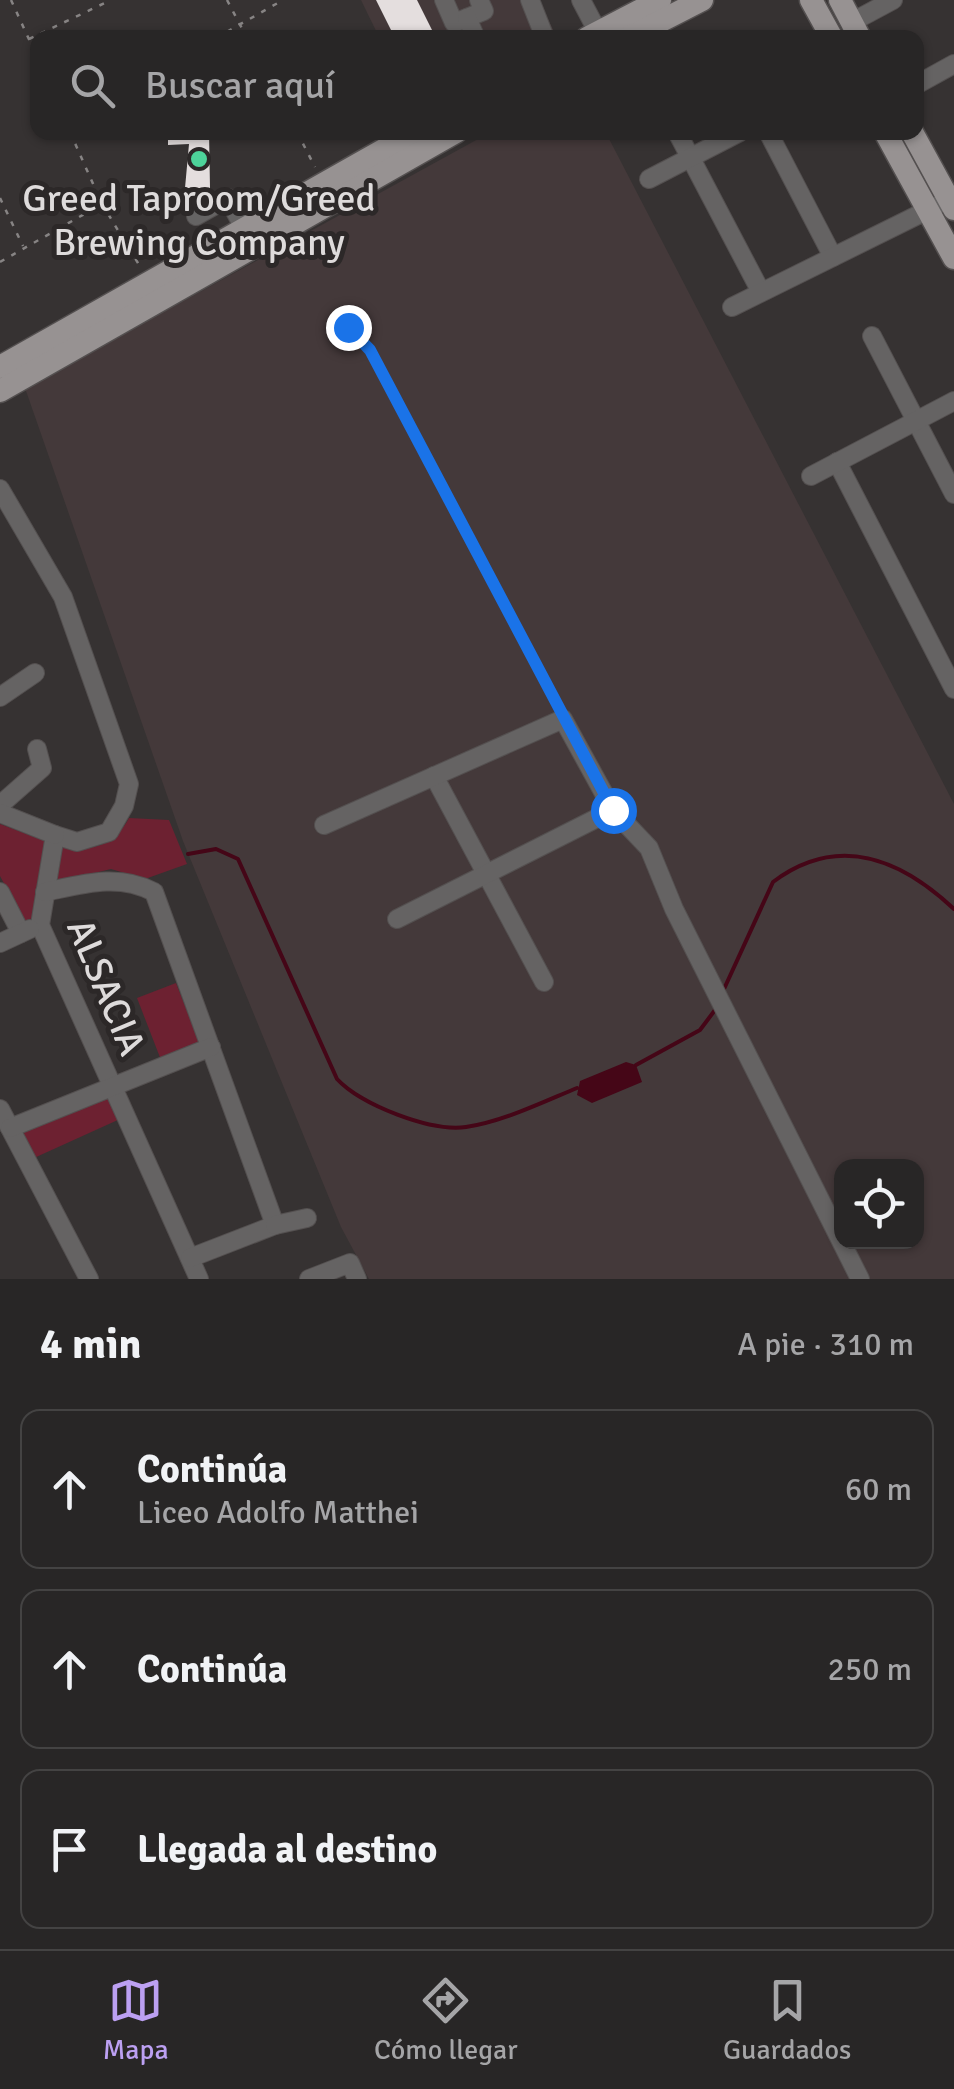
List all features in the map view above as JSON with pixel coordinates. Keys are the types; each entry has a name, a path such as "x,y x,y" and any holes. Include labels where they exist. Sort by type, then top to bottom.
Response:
{"main road":[{"path":"606,30 660,0"},
{"path":"644,30 702,0"},
{"path":"811,0 828,30"},
{"path":"840,0 856,30"},
{"path":"2,374 328,193 404,140"},
{"path":"2,374 245,230 439,140"},
{"path":"891,140 946,204"},
{"path":"916,140 946,204 954,258"}],"street":[{"path":"444,0 454,24 484,10 479,0"},
{"path":"530,0 541,30"},
{"path":"581,0 593,30"},
{"path":"856,30 893,0"},
{"path":"467,18 472,30"},
{"path":"924,81 954,64"},
{"path":"681,140 762,292"},
{"path":"648,180 725,140"},
{"path":"772,140 834,256"},
{"path":"196,216 228,198 245,230"},
{"path":"732,307 946,204"},
{"path":"872,336 954,494"},
{"path":"810,476 954,401"},
{"path":"837,462 954,689"},
{"path":"0,813 77,842 109,832 124,806 128,784 63,596 2,499"},
{"path":"0,696 35,673"},
{"path":"324,825 563,719 613,810 632,826 660,867 674,909 860,1279"},
{"path":"0,804 42,768 37,749"},
{"path":"434,776 544,982"},
{"path":"398,918 613,810"},
{"name":"ALSACIA","path":"55,835 40,925 199,1279"},
{"path":"45,892 104,880 139,884 154,892 275,1225"},
{"path":"0,892 22,933"},
{"path":"0,943 40,925"},
{"path":"10,1128 210,1047"},
{"path":"0,1109 89,1279"},
{"path":"190,1258 275,1225 307,1218"},
{"path":"309,1279 350,1263 357,1279"}],"path":[{"path":"11,0 29,39"},
{"path":"48,30 111,0"},
{"path":"226,0 243,30"},
{"path":"231,30 284,0"},
{"path":"74,140 102,204 150,283"},
{"path":"301,140 328,193"},
{"path":"0,198 24,248"},
{"path":"0,262 102,204"},
{"path":"348,327 370,350 563,719"}],"shaded area":[{"path":"361,0 538,0 553,30 376,30"},
{"path":"476,140 610,140 954,804 954,1279 369,1279 341,1227 183,841 25,388"},
{"path":"129,818 169,820 187,864 145,879 111,869 53,883 62,846 101,845 116,835"},
{"path":"0,824 48,842 36,916 25,922 0,876"},
{"path":"176,983 200,1044 161,1060 137,998"},
{"path":"626,1062 636,1065 642,1082 592,1103 577,1095 580,1081"},
{"path":"108,1092 120,1119 34,1158 21,1131"}],"building":[{"path":"376,0 417,0 432,30 391,30"},
{"name":"Greed Taproom/Greed Brewing Company","path":"168,140 209,140 210,188 185,188 189,144 168,145"}],"waterway":[{"path":"188,854 216,849 238,859 337,1079 362,1098 416,1121 466,1127 508,1116 577,1088"},
{"path":"724,989 773,882 797,867 821,859 868,858 912,877 954,909"},
{"path":"636,1065 700,1030 715,1010"}],"place":[{"name":"Greed Taproom/Greed Brewing Company","path":"199,159"}],"route":[{"path":"348,327 370,350 505,613 613,810"}]}
